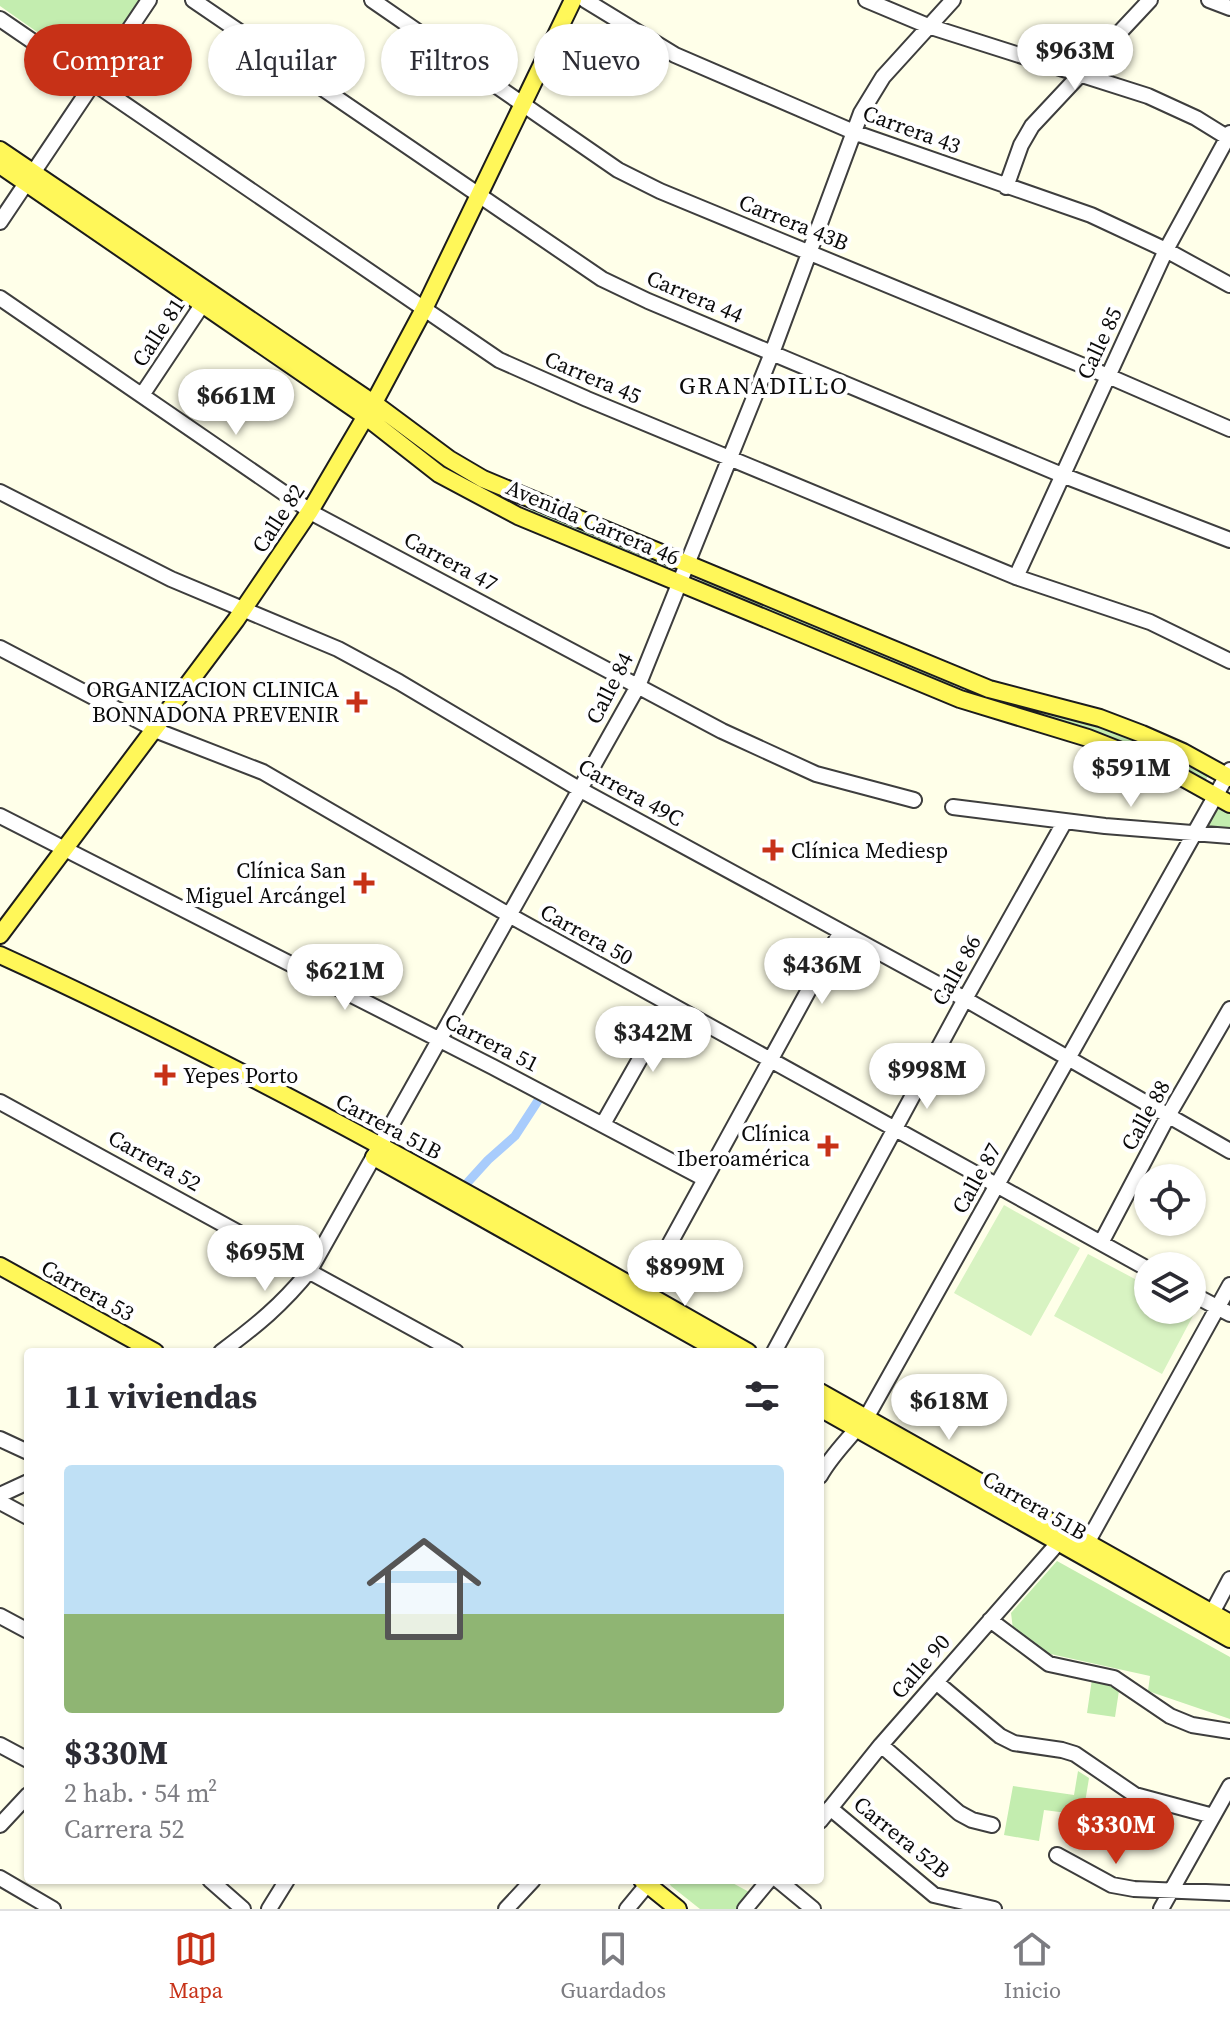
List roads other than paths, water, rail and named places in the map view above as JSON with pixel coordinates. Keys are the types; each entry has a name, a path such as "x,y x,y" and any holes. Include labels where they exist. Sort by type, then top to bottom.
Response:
{"main road":[{"name":"Calle 82","path":"0,935 243,610 310,511 424,309 573,0"},
{"name":"Avenida Carrera 46","path":"0,150 30,178 206,299 369,410 469,471 968,681 1142,734 1229,775"},
{"name":"Avenida Carrera 46","path":"0,165 30,178"},
{"name":"Avenida Carrera 46","path":"369,410 439,474 518,516 959,702 1088,738 1177,774 1223,800"},
{"path":"518,516 527,497"},
{"name":"Carrera 51B","path":"0,955 87,995 377,1151 635,1295 740,1348"},
{"name":"Carrera 53","path":"0,1266 148,1348"},
{"name":"Carrera 51B","path":"635,1295 715,1348"},
{"name":"Carrera 51B","path":"824,1395 862,1423 1058,1543 1230,1639"},
{"name":"Carrera 51B","path":"824,1409 862,1423 1230,1623"},
{"path":"650,1884 678,1909"}],"street":[{"path":"133,24 149,0"},
{"name":"Carrera 44","path":"193,0 602,279 1062,475 1230,540"},
{"name":"Carrera 43B","path":"372,0 618,170 660,191 1230,429"},
{"name":"Carrera 43","path":"585,0 675,55 856,133 1091,215 1166,250 1230,285"},
{"path":"866,0 928,26 1148,96 1229,136"},
{"name":"Calle 84","path":"226,1348 269,1317 310,1270 638,686 772,353 872,93 953,0"},
{"path":"1006,187 1021,145 1032,126 1150,0"},
{"path":"1209,0 1230,8"},
{"name":"Carrera 45","path":"0,19 24,36"},
{"path":"0,222 84,96"},
{"name":"Carrera 45","path":"111,96 499,360 1016,577 1150,622 1230,661"},
{"name":"Calle 85","path":"1016,577 1166,250 1229,136"},
{"name":"Carrera 47","path":"0,298 310,511 722,731 816,774 914,800"},
{"name":"Calle 81","path":"142,395 206,299"},
{"name":"Carrera 49C","path":"0,492 171,579 338,649 387,675 579,789 965,999 1230,1151"},
{"name":"Carrera 50","path":"0,648 154,729 263,772 670,1006 1134,1261"},
{"path":"959,702 968,681"},
{"name":"Calle 87","path":"824,1470 862,1423 1194,835 1223,800 1229,775"},
{"path":"953,807 1194,835 1230,836"},
{"name":"Carrera 51","path":"0,816 439,1039 705,1179"},
{"name":"Calle 86","path":"777,1347 1065,821"},
{"path":"635,1295 646,1287 840,933"},
{"path":"603,1124 670,1006"},
{"name":"Calle 88","path":"1101,1243 1169,1114 1230,1009"},
{"name":"Carrera 52","path":"0,1102 449,1348"},
{"path":"1055,1526 1058,1543 1087,1543 1224,1311 1230,1285"},
{"path":"1206,1301 1224,1311"},
{"path":"0,1439 24,1450"},
{"path":"0,1495 24,1484"},
{"path":"0,1502 24,1515"},
{"name":"Calle 90","path":"824,1816 881,1745 1058,1543"},
{"path":"1212,1613 1230,1579"},
{"path":"0,1616 24,1629"},
{"path":"990,1620 1049,1664 1114,1678 1170,1716 1192,1725 1230,1731"},
{"path":"936,1682 1000,1736 1014,1743 1075,1754 1135,1795 1213,1816"},
{"path":"0,1745 24,1758"},
{"path":"881,1745 959,1813 992,1825"},
{"path":"1161,1909 1230,1786"},
{"path":"0,1825 24,1799"},
{"name":"Carrera 52B","path":"830,1808 934,1895 994,1909"},
{"path":"1057,1855 1112,1885 1171,1892 1230,1893"},
{"path":"0,1878 53,1909"},
{"path":"215,1884 243,1909"},
{"path":"269,1909 285,1884"},
{"path":"506,1909 529,1884"},
{"path":"627,1909 645,1884"},
{"path":"745,1909 766,1884"},
{"path":"783,1884 813,1909"}],"waterway":[{"path":"468,1182 515,1136 543,1093"}],"place":[{"name":"ORGANIZACION CLINICA BONNADONA PREVENIR","path":"357,702"},
{"name":"Clínica Mediesp","path":"773,850"},
{"name":"Clínica San Miguel Arcángel","path":"364,883"},
{"name":"Yepes Porto","path":"165,1075"},
{"name":"Clínica Iberoamérica","path":"828,1146"}],"district":[{"name":"GRANADILLO","path":"764,386"}]}
